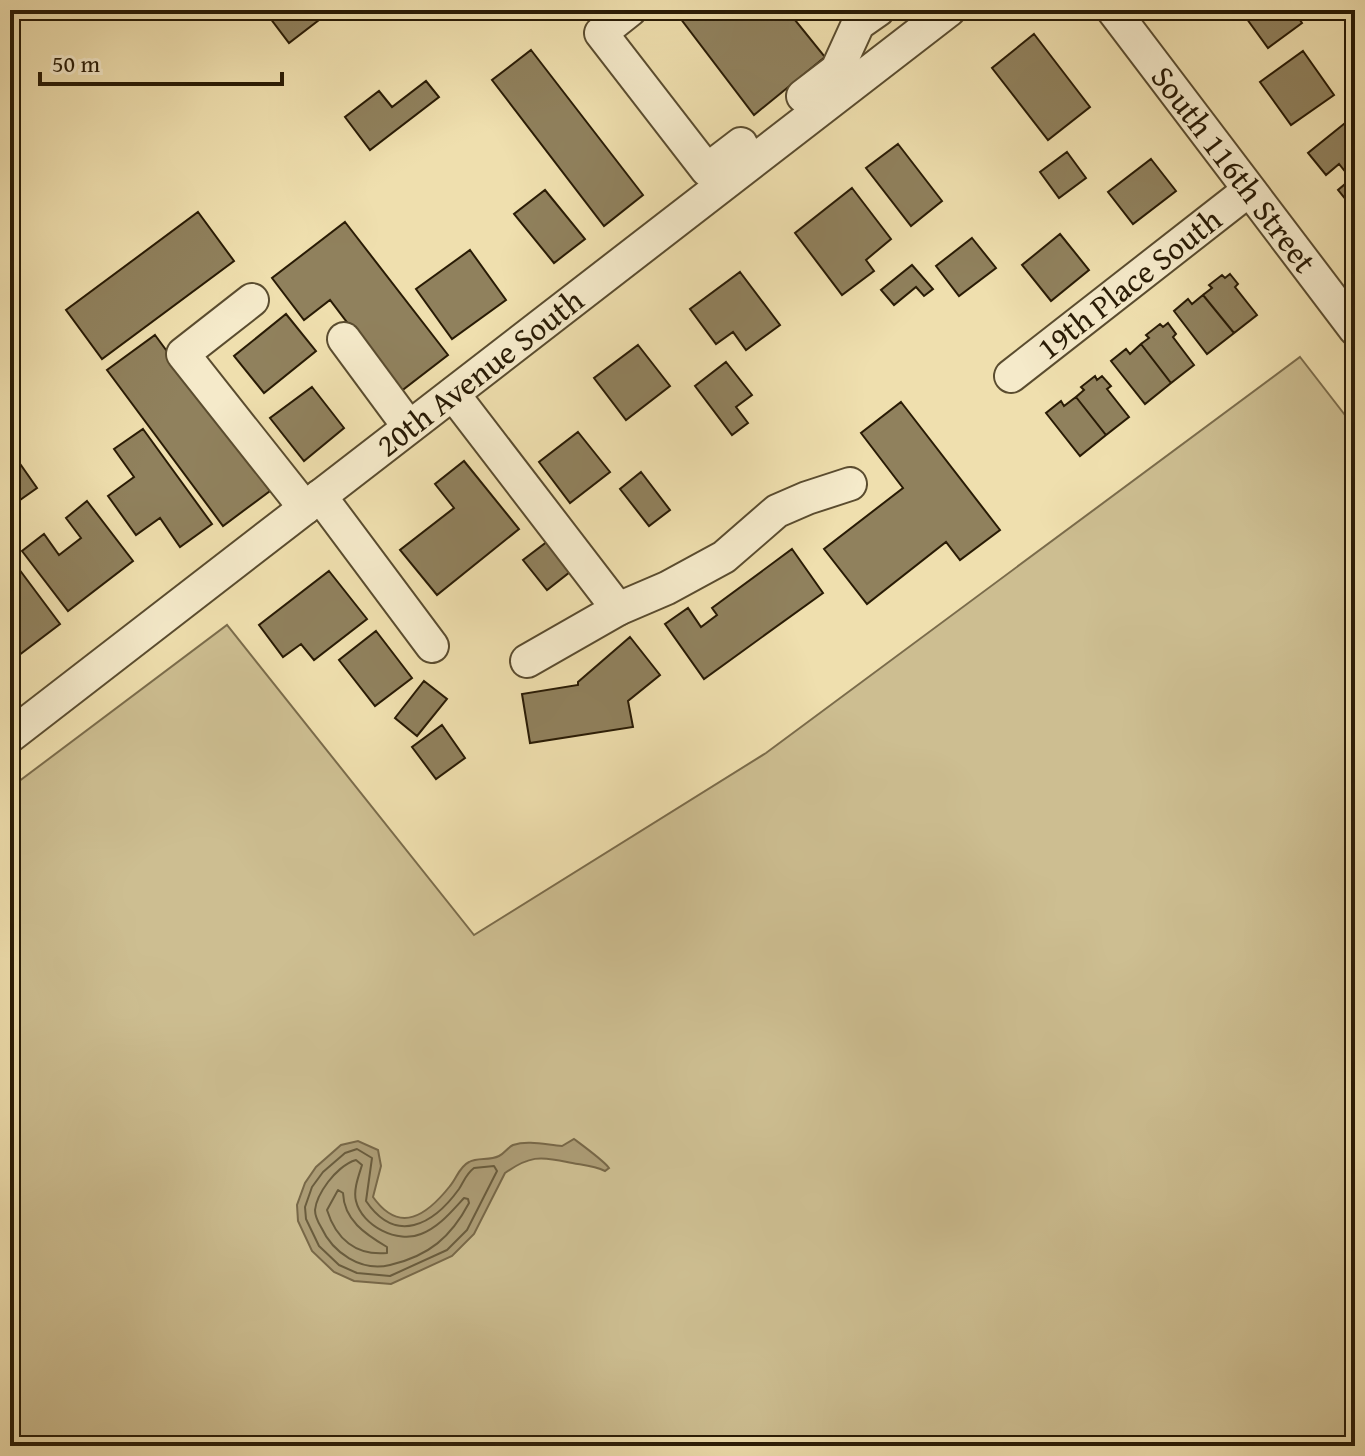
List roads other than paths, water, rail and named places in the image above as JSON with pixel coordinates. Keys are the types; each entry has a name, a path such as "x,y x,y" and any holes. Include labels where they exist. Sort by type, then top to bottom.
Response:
{"street":[{"path":"630,10 601,33 707,170 837,70 858,24 878,10"},
{"name":"20th Avenue South","path":"10,736 949,10"},
{"name":"South 116th Street","path":"1113,10 1355,329"},
{"name":"19th Place South","path":"1011,376 1249,190"},
{"path":"252,300 183,354 432,646"},
{"path":"344,339 409,427"},
{"path":"453,394 618,609"},
{"path":"527,661 618,609 667,588 724,557 777,511 850,484"}],"water":[{"path":"574,1139 609,1168 605,1171 542,1158 521,1163 505,1173 474,1234 452,1256 391,1284 354,1281 334,1272 312,1251 298,1221 297,1205 305,1183 316,1167 341,1145 358,1141 378,1150 381,1166 373,1197 383,1209 403,1218 413,1217 432,1205 469,1162 501,1155 511,1146 519,1144 562,1146"}]}
